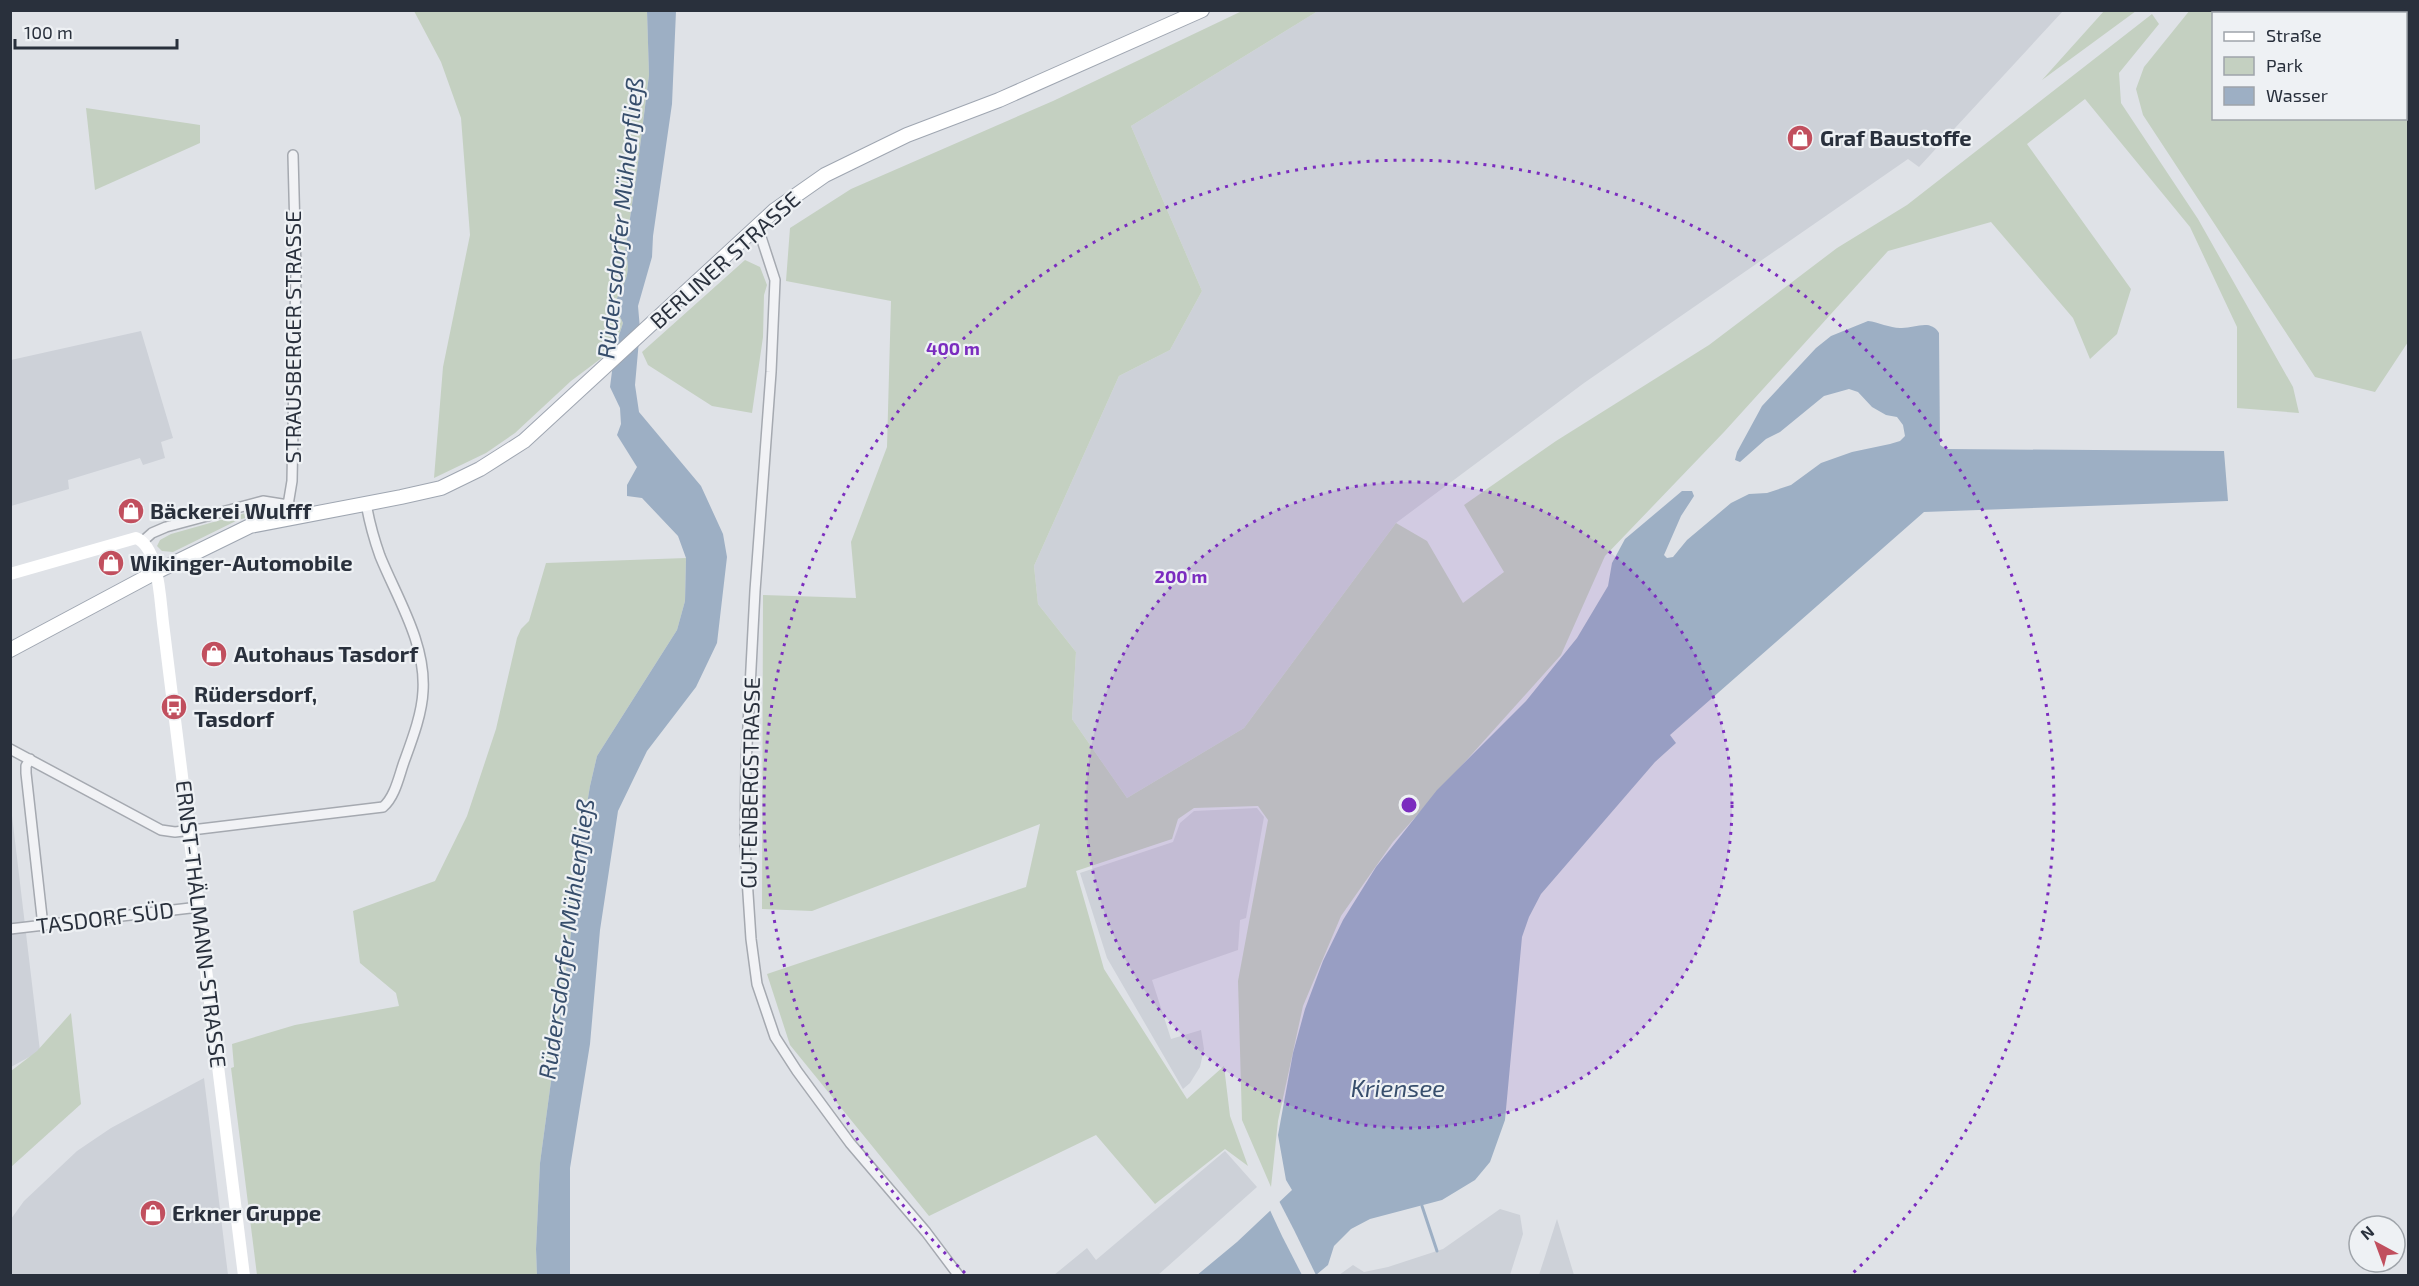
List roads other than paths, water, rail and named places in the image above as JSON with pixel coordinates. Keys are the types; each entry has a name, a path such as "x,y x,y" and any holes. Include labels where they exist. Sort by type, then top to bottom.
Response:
{"main road":[{"name":"BERLINER STRASSE","path":"10,650 156,572 250,526 289,511 366,503 441,488 480,469 524,441 755,229 797,194 845,164 907,135 999,100 1202,10"},
{"path":"10,574 123,540 136,538 143,541"},
{"name":"ERNST-THÄLMANN-STRASSE","path":"143,541 148,548 156,572 244,1275"}],"street":[{"name":"STRAUSBERGER STRASSE","path":"289,511 295,372 296,271 293,155"},
{"name":"GUTENBERGSTRASSE","path":"755,229 761,237 775,280 746,765 745,848 751,939 757,984 772,1031 797,1071 850,1143 926,1232 959,1275"},
{"path":"143,541 152,533 166,527 263,501 289,511"},
{"path":"10,749 161,830 175,832 383,807 387,804 408,752 422,704 423,681 415,639 380,554 366,503"},
{"path":"30,759 26,766 43,926"},
{"name":"TASDORF SÜD","path":"10,929 199,907"}],"water":[{"path":"647,11 676,11 672,104 652,257 638,306 640,329 635,385 639,412 701,486 723,534 727,557 717,643 696,687 647,751 618,811 600,930 590,1044 570,1168 570,1275 537,1276 540,1163 573,918 580,846 590,786 597,756 677,630 685,601 686,558 678,536 642,498 627,496 627,485 637,467 617,435 621,424 620,408 610,387 615,348 623,323 614,304 624,285 628,266 625,252 649,75"},
{"name":"Kriensee","path":"1868,321 1896,328 1926,325 1939,333 1940,445 1946,449 2224,451 2228,501 1924,512 1670,735 1676,743 1655,762 1541,894 1522,937 1505,1120 1490,1162 1475,1180 1442,1200 1370,1219 1351,1229 1334,1246 1328,1265 1316,1275 1196,1276 1237,1242 1292,1190 1286,1180 1278,1135 1293,1053 1305,1009 1323,961 1343,920 1376,867 1437,790 1526,701 1577,638 1608,586 1612,563 1625,539 1682,491 1692,491 1694,496 1681,516 1664,555 1667,558 1673,557 1687,540 1731,503 1749,494 1767,493 1791,485 1821,463 1852,452 1900,441 1905,436 1903,425 1897,417 1886,415 1872,407 1858,392 1849,389 1824,396 1780,432 1766,439 1740,462 1735,460 1762,406 1816,348 1831,336"}],"waterway":[{"path":"1422,1206 1437,1251"}],"place":[{"name":"Graf Baustoffe","path":"1800,138"},
{"name":"Bäckerei Wulfff","path":"131,511"},
{"name":"Wikinger-Automobile","path":"111,563"},
{"name":"Autohaus Tasdorf","path":"214,654"},
{"name":"Rüdersdorf, Tasdorf","path":"174,707"},
{"name":"Erkner Gruppe","path":"153,1213"}],"water label":[{"name":"Rüdersdorfer Mühlenfließ","path":"621,218"},
{"name":"Rüdersdorfer Mühlenfließ","path":"567,939"}]}
